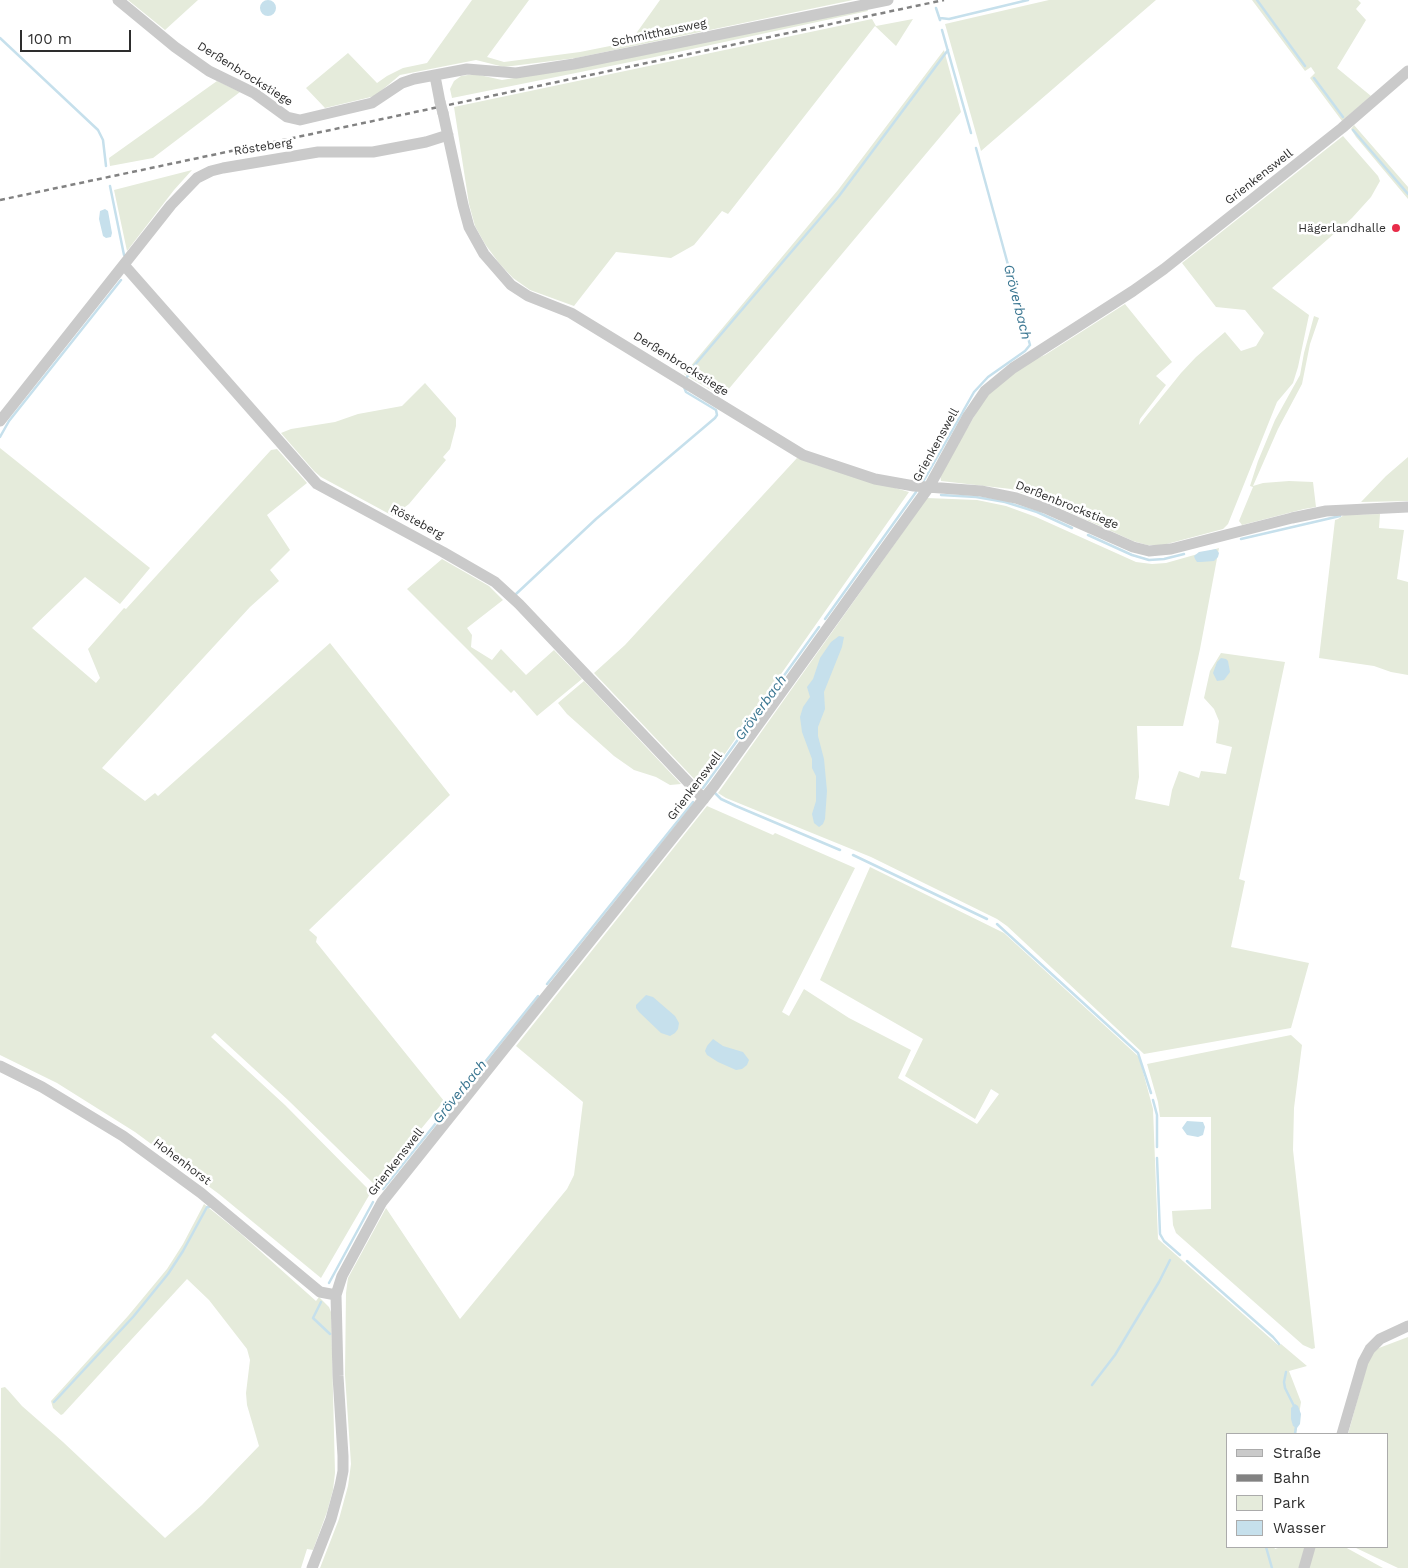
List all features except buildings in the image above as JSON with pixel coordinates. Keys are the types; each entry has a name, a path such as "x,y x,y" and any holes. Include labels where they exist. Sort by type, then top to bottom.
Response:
{"street":[{"name":"Derßenbrockstiege","path":"118,0 175,47 209,71 254,93 287,117 296,120 304,120 367,105 402,83 435,76 462,205 469,227 484,254 511,285 528,296 571,313 803,455 875,479 929,487 981,491 1016,498 1040,506 1133,547 1149,551 1171,549 1319,513 1408,507"},
{"name":"Schmitthausweg","path":"435,76 472,69 499,73 516,73 565,66 888,0"},
{"name":"Grienkenswell","path":"312,1568 337,1500 343,1471 336,1295 342,1276 382,1202 704,799 929,487 981,395 994,382 1164,269 1342,128 1408,70"},
{"name":"Rösteberg","path":"0,421 185,188 203,174 223,168 318,152 366,152 390,149 426,142 448,135"},
{"name":"Rösteberg","path":"124,265 317,484 495,582 519,604 704,799"},
{"name":"Hohenhorst","path":"0,1066 42,1087 123,1136 201,1193 320,1292 336,1295"},
{"path":"1342,1433 1363,1362 1370,1349 1380,1339 1408,1326"},
{"path":"1304,1568 1310,1548"}],"green space":[{"path":"128,0 198,0 165,30"},
{"path":"472,0 529,0 487,57 504,62 580,52 630,42 660,0 853,0 576,58 504,67 476,60 400,75 375,96 325,108 306,88 348,53 377,83 403,68 427,63"},
{"path":"1049,0 1156,0 981,151 945,24"},
{"path":"1252,0 1358,0 1361,3 1356,9 1366,20 1337,68 1371,96 1342,121 1310,78 1315,73 1311,67 1305,71"},
{"path":"867,9 868,11 650,58 452,98 450,89 454,81 461,76 475,74 502,80"},
{"path":"872,19 876,26 913,19 896,46 875,26 728,214 722,211 694,245 671,258 616,252 574,306 530,290 513,278 485,244 475,226 469,204 454,107"},
{"path":"944,50 961,112 722,397 684,374 838,190"},
{"path":"217,81 240,92 153,158 110,166 109,158"},
{"path":"1354,125 1408,187 1408,199 1356,137 1351,129"},
{"path":"1343,136 1378,176 1380,181 1371,197 1352,218 1272,288 1309,315 1293,383 1277,402 1228,524 1223,529 1163,545 1147,545 1133,541 1043,500 1011,489 941,481 940,475 989,391 1033,360 1045,355 1125,304 1172,362 1156,376 1166,385 1140,419 1139,425 1181,373 1225,332 1241,351 1256,346 1264,333 1245,310 1216,307 1182,263"},
{"path":"192,170 174,190 127,251 114,190"},
{"path":"1314,316 1319,318 1310,344 1302,384 1278,429 1253,486 1263,483 1289,481 1313,482 1316,507 1242,525 1239,521 1253,487 1250,486 1258,461 1275,420 1300,375"},
{"path":"425,383 456,418 456,426 450,449 443,457 446,460 409,504 393,516 321,477 281,433 291,429 335,422 358,414 402,406"},
{"path":"0,448 150,568 120,604 85,577 32,628 96,683 100,678 88,649 271,450 277,449 307,483 267,515 290,550 270,570 279,581 250,607 102,768 145,801 155,793 158,796 330,643 450,795 309,930 317,937 316,942 444,1101 375,1185 289,1101 215,1033 211,1037 285,1105 371,1192 321,1278 219,1194 135,1132 57,1083 0,1055"},
{"path":"1408,457 1408,501 1361,502 1386,476"},
{"path":"797,458 909,492 703,785 699,784 594,673 625,645"},
{"path":"927,498 977,500 1006,506 1036,517 1136,562 1166,563 1219,548 1183,726 1137,726 1139,777 1135,799 1169,806 1172,790 1179,771 1199,778 1201,771 1226,774 1232,747 1216,743 1219,721 1214,709 1204,698 1210,671 1221,653 1285,662 1239,879 1245,881 1231,947 1309,963 1291,1028 1144,1054 1007,926 997,919 871,857 726,798 718,793"},
{"path":"1380,514 1379,528 1404,530 1397,579 1408,582 1408,675 1374,666 1319,658 1335,520 1344,515"},
{"path":"442,559 489,586 503,600 467,628 472,635 471,647 492,660 501,649 526,675 554,650 582,679 537,716 514,690 511,693 407,589"},
{"path":"584,681 681,784 670,785 656,777 634,770 614,756 567,714 558,703"},
{"path":"707,806 855,868 782,1012 789,1016 804,989 849,1018 911,1050 898,1078 977,1124 999,1094 991,1089 975,1119 905,1076 923,1039 820,980 870,867 1004,933 1139,1057 1153,1109 1158,1239 1278,1345 1281,1344 1307,1366 1289,1371 1301,1402 1296,1433 1226,1433 1226,1548 1347,1548 1383,1568 320,1568 339,1519 348,1486 351,1464 345,1375 346,1293 348,1278 386,1208 460,1319 567,1189 574,1175 583,1102 516,1046"},
{"path":"1291,1035 1302,1045 1294,1108 1293,1150 1315,1348 1312,1349 1303,1345 1176,1233 1173,1225 1172,1211 1211,1209 1211,1117 1160,1117 1158,1102 1147,1064"},
{"path":"204,1204 240,1233 316,1301 319,1297 329,1307 331,1312 335,1473 327,1512 313,1550 307,1549 301,1568 0,1568 1,1388 5,1387 22,1406 165,1538 202,1505 259,1446 247,1405 246,1393 250,1360 247,1349 209,1300 187,1279 63,1414 61,1415 53,1408 51,1401 128,1316 167,1269 183,1244"},
{"path":"1408,1337 1408,1568 1398,1568 1356,1548 1388,1548 1388,1433 1348,1433 1371,1351"}],"water":[{"path":"265,0 271,0 276,5 274,14 265,16 260,11 260,5"},
{"path":"105,209 108,211 112,233 111,237 106,238 103,236 99,219 100,211"},
{"path":"1216,549 1219,553 1214,561 1197,562 1195,559 1194,556 1199,552"},
{"path":"839,636 844,637 842,647 824,692 825,709 818,727 827,791 825,819 819,827 814,823 812,814 816,801 816,776 802,732 800,717 803,707 810,697 807,687 813,679 820,658 831,642"},
{"path":"1221,658 1228,661 1230,672 1224,680 1217,681 1213,673 1217,662"},
{"path":"646,995 653,997 675,1016 679,1023 675,1033 670,1036 661,1033 639,1012 636,1005"},
{"path":"713,1039 723,1046 743,1052 749,1060 747,1065 742,1069 736,1070 707,1055 705,1051"},
{"path":"1187,1121 1203,1122 1205,1127 1203,1135 1198,1137 1187,1135 1182,1128"},
{"path":"1295,1404 1298,1406 1301,1414 1300,1424 1297,1428 1293,1426 1291,1419 1291,1408"}],"waterway":[{"name":"Gröverbach","path":"940,18 949,19 1028,0"},
{"name":"Gröverbach","path":"1257,0 1305,66"},
{"name":"Gröverbach","path":"936,8 940,20"},
{"name":"Gröverbach","path":"942,30 971,133"},
{"path":"0,38 98,130 103,140 106,166"},
{"path":"687,377 693,367 839,196 948,50"},
{"name":"Gröverbach","path":"1314,78 1343,117"},
{"name":"Gröverbach","path":"1353,130 1408,194"},
{"name":"Gröverbach","path":"923,482 974,392 988,377 1025,351 1030,345 976,148"},
{"path":"110,186 124,255"},
{"path":"0,437 9,421 121,280"},
{"path":"516,594 596,519 715,418 717,415 716,410 686,392 684,387"},
{"name":"Gröverbach","path":"825,619 916,492"},
{"path":"941,495 976,497 1005,502 1037,512 1072,528"},
{"path":"1241,539 1340,516"},
{"path":"1088,535 1132,555 1149,560 1164,559 1184,554"},
{"name":"Gröverbach","path":"703,788 819,627"},
{"path":"715,793 721,799 736,806 840,850"},
{"name":"Gröverbach","path":"547,984 693,802"},
{"path":"853,855 987,919"},
{"path":"997,924 1138,1053 1151,1093"},
{"name":"Gröverbach","path":"383,1189 538,996"},
{"path":"1153,1100 1157,1115 1157,1147"},
{"path":"1157,1158 1160,1234 1164,1241 1180,1255"},
{"name":"Gröverbach","path":"329,1283 373,1202"},
{"path":"54,1402 133,1317 168,1274 207,1207 209,1207"},
{"path":"1092,1385 1115,1355 1159,1282 1170,1260"},
{"path":"1187,1261 1279,1344"},
{"name":"Gröverbach","path":"321,1302 313,1318 330,1334"},
{"path":"1286,1372 1285,1388 1294,1406"},
{"path":"1295,1433 1296,1426"},
{"path":"1266,1548 1272,1568"}],"railway":[{"path":"0,200 944,0"}],"place":[{"name":"Hägerlandhalle","path":"1396,228"}]}
